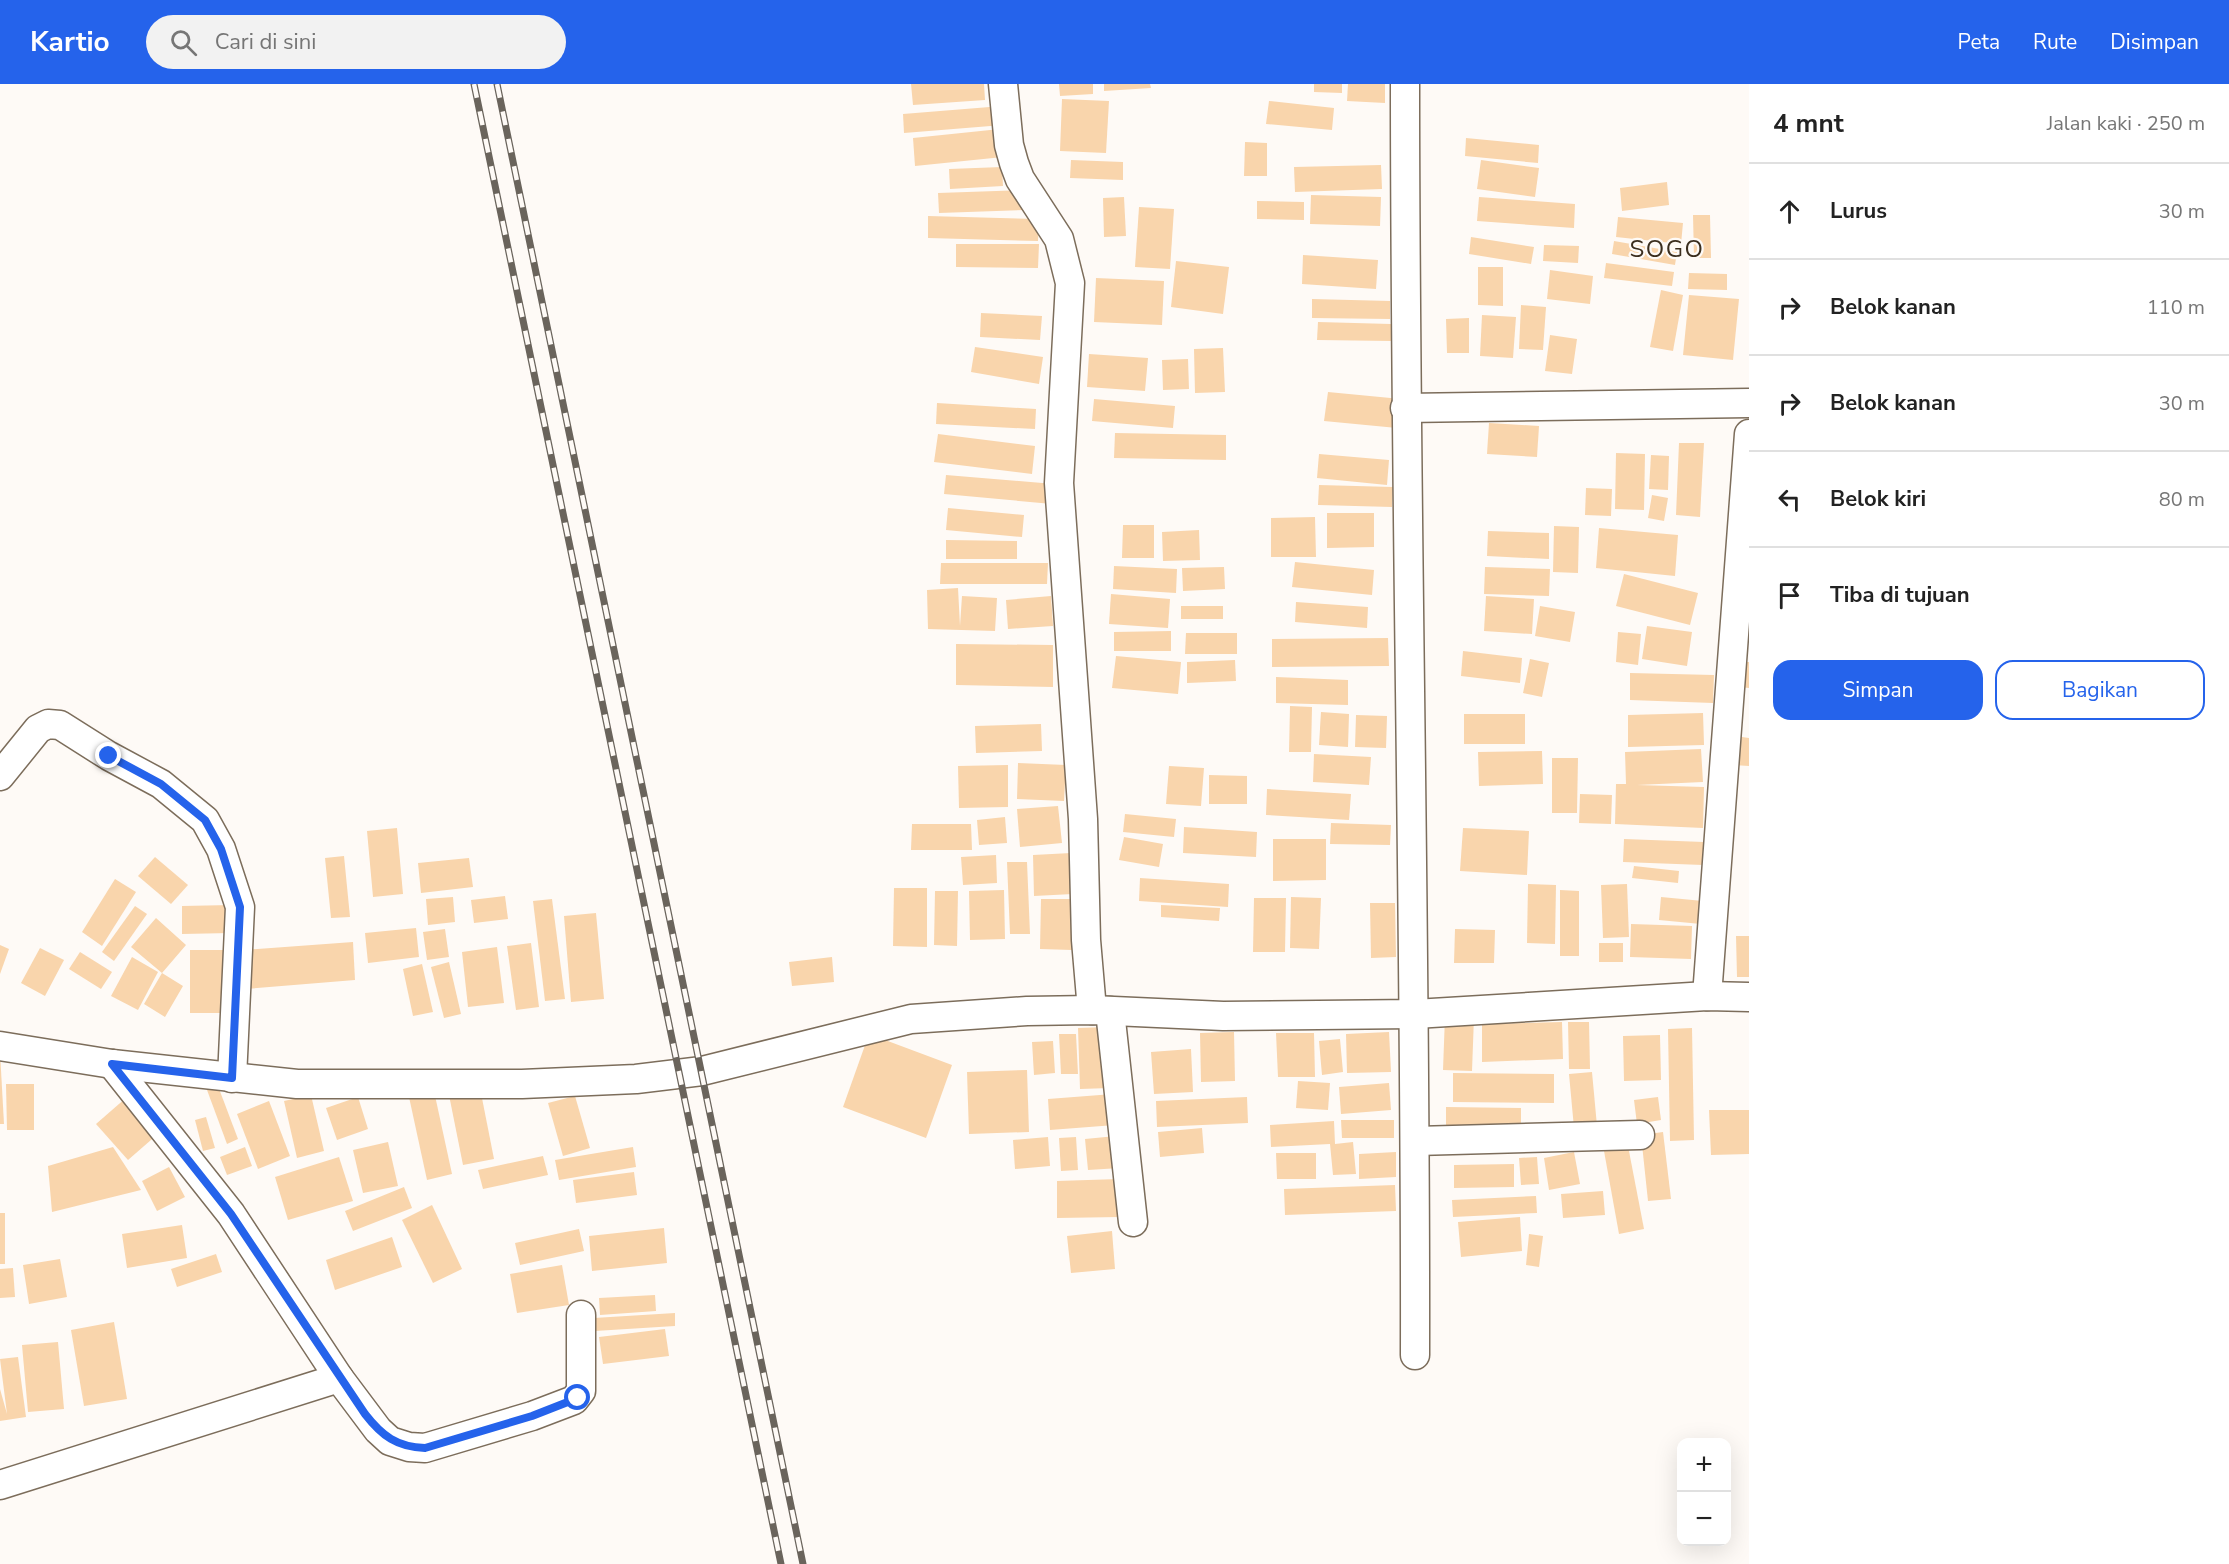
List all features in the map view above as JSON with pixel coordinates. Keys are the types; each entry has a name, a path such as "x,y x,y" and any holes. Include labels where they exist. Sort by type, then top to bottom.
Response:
{"street":[{"path":"1003,84 1009,145 1014,163 1020,179 1059,239 1070,283 1059,483 1083,819 1086,940 1101,1010 1133,1222"},
{"path":"1405,84 1405,408 1416,1141 1415,1355"},
{"path":"1405,408 1749,403"},
{"path":"1707,996 1749,434"},
{"path":"0,776 38,729 48,724 60,725 109,756 161,784 205,820 221,849 240,907 232,1078"},
{"path":"0,1046 112,1064 297,1084 522,1084 636,1079 702,1071 911,1019 1027,1011 1101,1010 1223,1016 1415,1014 1707,996 1749,997"},
{"path":"112,1064 231,1214 339,1378 378,1430 390,1441 409,1447 425,1448 532,1416 578,1398 581,1391 581,1316"},
{"path":"1416,1141 1640,1135"},
{"path":"0,1485 339,1378"}],"building":[{"path":"911,84 984,84 985,100 913,105"},
{"path":"1059,84 1093,84 1093,94 1060,96"},
{"path":"1104,84 1150,84 1151,88 1104,91"},
{"path":"1314,84 1342,84 1342,93 1314,92"},
{"path":"1348,84 1385,84 1385,103 1347,101"},
{"path":"1062,99 1109,101 1106,153 1060,151"},
{"path":"1269,101 1334,108 1332,130 1266,124"},
{"path":"1002,106 1003,125 904,133 903,114"},
{"path":"1000,129 1003,157 915,166 913,138"},
{"path":"1466,138 1539,145 1538,163 1465,156"},
{"path":"1245,142 1267,143 1267,176 1244,176"},
{"path":"1071,160 1123,162 1123,180 1070,178"},
{"path":"1481,160 1539,168 1535,197 1477,189"},
{"path":"1381,165 1382,189 1295,192 1294,167"},
{"path":"1002,167 1003,186 950,189 949,169"},
{"path":"1667,182 1669,205 1622,211 1620,188"},
{"path":"1024,190 1025,210 939,213 938,193"},
{"path":"1311,195 1381,197 1380,226 1310,224"},
{"path":"1124,197 1126,236 1104,237 1103,198"},
{"path":"1479,197 1575,204 1574,228 1477,221"},
{"path":"1257,201 1304,202 1304,220 1257,219"},
{"path":"1139,207 1174,209 1170,269 1135,267"},
{"path":"1693,215 1710,215 1711,258 1694,258"},
{"path":"928,216 1039,219 1038,241 928,238"},
{"path":"1618,217 1683,223 1681,244 1616,237"},
{"path":"1471,237 1534,247 1531,264 1469,254"},
{"path":"1614,241 1677,252 1675,265 1612,254"},
{"path":"956,244 1039,244 1038,268 956,267"},
{"path":"1544,245 1579,246 1578,263 1543,261"},
{"path":"1303,255 1378,260 1376,289 1302,284"},
{"path":"1176,261 1229,267 1223,314 1171,307"},
{"path":"1606,263 1674,272 1672,286 1604,278"},
{"path":"1478,267 1503,267 1503,306 1478,305"},
{"path":"1550,270 1593,276 1590,304 1547,299"},
{"path":"1689,273 1727,274 1727,290 1688,289"},
{"path":"1096,278 1164,281 1162,325 1094,322"},
{"path":"1661,290 1683,295 1673,351 1650,347"},
{"path":"1689,295 1739,299 1733,360 1683,355"},
{"path":"1312,299 1390,301 1390,319 1312,318"},
{"path":"1521,305 1546,307 1543,350 1519,349"},
{"path":"981,313 1042,316 1040,340 980,337"},
{"path":"1482,315 1516,317 1513,358 1480,356"},
{"path":"1469,318 1469,353 1447,353 1446,319"},
{"path":"1318,322 1391,324 1391,341 1317,340"},
{"path":"1550,335 1577,339 1572,374 1545,371"},
{"path":"975,347 1043,357 1039,384 971,372"},
{"path":"1223,348 1225,392 1195,393 1194,349"},
{"path":"1089,354 1148,358 1145,391 1087,387"},
{"path":"1188,359 1189,389 1163,390 1162,360"},
{"path":"1328,392 1401,399 1397,428 1324,421"},
{"path":"1094,399 1175,406 1173,428 1092,421"},
{"path":"937,403 1036,409 1035,429 936,424"},
{"path":"1489,423 1539,426 1537,457 1487,454"},
{"path":"1115,433 1226,435 1226,460 1114,458"},
{"path":"938,434 1035,446 1032,474 934,462"},
{"path":"1679,443 1704,443 1700,517 1676,515"},
{"path":"1616,453 1645,454 1644,510 1615,509"},
{"path":"1319,454 1389,460 1387,485 1317,478"},
{"path":"1651,455 1669,456 1668,490 1649,489"},
{"path":"946,475 1054,484 1052,504 944,494"},
{"path":"1319,485 1393,487 1392,507 1318,505"},
{"path":"1586,488 1612,489 1611,516 1585,515"},
{"path":"1652,495 1668,498 1664,521 1648,518"},
{"path":"948,508 1024,515 1022,537 946,530"},
{"path":"1327,513 1374,513 1374,547 1327,548"},
{"path":"1315,517 1316,557 1271,557 1271,518"},
{"path":"1123,525 1154,525 1154,558 1122,558"},
{"path":"1554,526 1579,527 1578,573 1553,572"},
{"path":"1599,528 1678,535 1675,576 1596,568"},
{"path":"1199,530 1200,560 1163,561 1162,532"},
{"path":"1488,531 1549,533 1549,559 1487,556"},
{"path":"946,540 1017,541 1017,559 946,559"},
{"path":"1295,562 1374,570 1372,595 1292,587"},
{"path":"941,563 1048,563 1047,584 940,584"},
{"path":"1114,566 1177,569 1176,593 1113,589"},
{"path":"1224,567 1225,589 1183,591 1182,568"},
{"path":"1485,567 1550,569 1549,596 1484,594"},
{"path":"1624,574 1698,593 1690,625 1616,606"},
{"path":"958,588 960,626 962,596 997,598 995,631 928,629 927,590"},
{"path":"1111,594 1170,599 1168,628 1109,624"},
{"path":"1051,596 1053,626 1008,629 1006,600"},
{"path":"1486,596 1534,599 1532,634 1484,631"},
{"path":"1296,602 1368,607 1367,628 1295,622"},
{"path":"1181,606 1223,606 1223,619 1181,619"},
{"path":"1540,606 1575,612 1570,642 1535,636"},
{"path":"1647,626 1692,632 1687,666 1642,659"},
{"path":"1171,631 1171,651 1114,651 1114,632"},
{"path":"1618,632 1641,634 1638,665 1616,662"},
{"path":"1186,633 1237,633 1237,654 1185,654"},
{"path":"1388,638 1389,666 1272,667 1272,639"},
{"path":"956,644 1053,645 1053,687 956,685"},
{"path":"1463,651 1522,658 1520,683 1461,676"},
{"path":"1116,656 1181,662 1178,694 1112,688"},
{"path":"1530,659 1549,663 1542,697 1523,693"},
{"path":"1235,660 1236,681 1187,683 1187,662"},
{"path":"1741,662 1749,662 1749,688 1739,687"},
{"path":"1630,673 1714,675 1713,703 1630,700"},
{"path":"1276,677 1348,680 1348,705 1276,703"},
{"path":"1290,706 1312,707 1311,752 1289,752"},
{"path":"1321,712 1349,714 1348,747 1319,745"},
{"path":"1703,713 1704,745 1628,747 1628,715"},
{"path":"1464,714 1525,714 1525,744 1464,744"},
{"path":"1356,715 1387,716 1386,748 1355,747"},
{"path":"1041,724 1042,751 976,753 975,726"},
{"path":"1735,736 1749,738 1749,766 1733,765"},
{"path":"1701,749 1703,782 1637,785 1704,787 1703,828 1615,824 1616,784 1626,784 1625,752"},
{"path":"1542,751 1543,784 1479,786 1478,752"},
{"path":"1314,754 1371,757 1369,785 1313,782"},
{"path":"1552,758 1578,758 1577,813 1552,813"},
{"path":"1018,763 1066,765 1064,801 1017,799"},
{"path":"1008,765 1008,807 959,808 958,766"},
{"path":"1169,766 1204,768 1201,806 1166,804"},
{"path":"1209,775 1247,776 1247,804 1209,804"},
{"path":"1267,789 1351,794 1349,820 1266,815"},
{"path":"1580,794 1612,795 1611,824 1579,823"},
{"path":"1058,806 1062,843 1020,847 1017,809"},
{"path":"1125,814 1176,819 1174,837 1123,832"},
{"path":"1005,817 1007,843 979,845 977,820"},
{"path":"1331,823 1391,825 1390,845 1330,844"},
{"path":"912,824 971,824 972,850 911,850"},
{"path":"1184,827 1257,832 1256,857 1183,853"},
{"path":"397,828 403,894 373,897 367,831"},
{"path":"1463,828 1529,831 1527,875 1460,871"},
{"path":"1124,837 1163,844 1159,867 1119,860"},
{"path":"1273,839 1326,839 1326,880 1273,881"},
{"path":"1624,839 1704,842 1703,865 1623,862"},
{"path":"1071,853 1073,894 1034,896 1033,855"},
{"path":"996,855 997,883 963,885 961,857"},
{"path":"344,856 350,917 331,918 325,858"},
{"path":"155,857 188,885 171,904 138,876"},
{"path":"469,858 473,887 421,893 418,863"},
{"path":"1007,862 1027,862 1030,934 1010,934"},
{"path":"1634,866 1679,871 1678,883 1632,878"},
{"path":"1140,878 1229,884 1228,907 1139,901"},
{"path":"115,879 136,892 102,946 82,932"},
{"path":"1528,884 1556,885 1555,944 1527,943"},
{"path":"1627,884 1629,937 1603,938 1601,885"},
{"path":"894,888 927,888 927,947 893,946"},
{"path":"1004,890 1005,939 970,940 969,891"},
{"path":"1560,890 1579,891 1579,956 1560,956"},
{"path":"935,891 958,891 957,946 934,945"},
{"path":"505,896 508,919 474,923 471,900"},
{"path":"453,897 455,922 428,925 426,899"},
{"path":"1291,897 1321,898 1319,949 1290,948"},
{"path":"1661,897 1703,901 1701,924 1659,920"},
{"path":"1254,898 1286,898 1285,952 1253,952"},
{"path":"552,899 565,999 545,1001 533,901"},
{"path":"1041,899 1073,899 1072,950 1040,949"},
{"path":"1370,903 1395,903 1396,957 1371,958"},
{"path":"231,905 231,933 182,934 182,906"},
{"path":"1161,905 1220,908 1219,921 1161,917"},
{"path":"135,906 147,914 114,961 102,952"},
{"path":"596,913 604,999 571,1002 564,916"},
{"path":"156,918 186,945 162,973 131,947"},
{"path":"1631,924 1692,926 1691,959 1630,957"},
{"path":"416,928 419,957 368,963 365,933"},
{"path":"445,929 449,957 427,960 423,932"},
{"path":"1455,929 1495,930 1494,963 1454,963"},
{"path":"1736,936 1749,936 1749,977 1737,977"},
{"path":"353,942 355,980 246,989 243,950"},
{"path":"531,943 539,1007 516,1010 507,946"},
{"path":"1599,943 1623,943 1623,962 1599,962"},
{"path":"0,945 9,949 0,974"},
{"path":"497,947 504,1003 468,1007 462,952"},
{"path":"40,948 64,960 45,996 21,983"},
{"path":"190,950 224,950 224,1013 190,1013"},
{"path":"80,952 112,972 101,989 69,969"},
{"path":"132,957 158,972 138,1010 111,996"},
{"path":"832,957 834,982 792,986 789,962"},
{"path":"449,962 461,1014 444,1018 431,967"},
{"path":"422,964 433,1012 413,1016 403,969"},
{"path":"162,973 183,986 165,1017 144,1004"},
{"path":"1445,1016 1474,1017 1472,1071 1443,1070"},
{"path":"1562,1022 1563,1059 1482,1062 1482,1024"},
{"path":"1568,1022 1589,1022 1590,1069 1569,1069"},
{"path":"1108,1027 1110,1088 1080,1089 1078,1028"},
{"path":"1692,1028 1694,1140 1670,1141 1668,1029"},
{"path":"1234,1032 1235,1081 1201,1082 1200,1033"},
{"path":"1389,1032 1391,1072 1347,1073 1346,1034"},
{"path":"1276,1033 1314,1033 1315,1077 1278,1077"},
{"path":"869,1034 952,1065 926,1138 843,1107"},
{"path":"1059,1034 1076,1034 1078,1074 1061,1074"},
{"path":"1660,1035 1661,1080 1624,1081 1623,1036"},
{"path":"1340,1039 1343,1072 1322,1075 1319,1041"},
{"path":"1053,1041 1055,1073 1034,1075 1032,1042"},
{"path":"1191,1049 1193,1092 1154,1094 1151,1052"},
{"path":"0,1052 4,1124 0,1124"},
{"path":"1027,1070 1029,1132 969,1134 967,1072"},
{"path":"1592,1072 1597,1126 1574,1128 1569,1074"},
{"path":"1453,1073 1554,1074 1554,1103 1453,1102"},
{"path":"1298,1081 1330,1083 1328,1110 1296,1108"},
{"path":"1389,1083 1391,1110 1341,1114 1339,1087"},
{"path":"6,1084 34,1084 34,1130 7,1130"},
{"path":"218,1086 238,1139 227,1144 207,1090"},
{"path":"480,1088 494,1159 463,1165 449,1095"},
{"path":"434,1091 452,1174 427,1180 409,1097"},
{"path":"1113,1094 1115,1125 1050,1130 1048,1099"},
{"path":"311,1095 324,1151 297,1158 284,1101"},
{"path":"575,1096 590,1148 563,1156 548,1103"},
{"path":"127,1097 159,1133 128,1160 96,1124"},
{"path":"358,1097 368,1129 337,1140 326,1108"},
{"path":"1247,1097 1248,1123 1157,1127 1156,1101"},
{"path":"1658,1097 1661,1120 1637,1124 1634,1100"},
{"path":"269,1101 290,1156 258,1169 237,1114"},
{"path":"1446,1107 1521,1108 1521,1130 1446,1129"},
{"path":"1709,1110 1749,1110 1749,1154 1711,1155"},
{"path":"206,1117 215,1148 203,1151 195,1120"},
{"path":"1341,1120 1394,1120 1394,1138 1342,1138"},
{"path":"1334,1121 1335,1144 1353,1142 1356,1174 1333,1175 1330,1144 1271,1147 1270,1125"},
{"path":"1202,1128 1204,1153 1160,1157 1158,1132"},
{"path":"1663,1132 1671,1199 1648,1201 1641,1135"},
{"path":"1116,1136 1120,1168 1088,1170 1085,1139"},
{"path":"1048,1137 1050,1166 1015,1169 1013,1140"},
{"path":"1076,1137 1078,1170 1061,1171 1059,1138"},
{"path":"388,1142 398,1186 363,1193 353,1150"},
{"path":"1628,1146 1644,1229 1619,1234 1604,1151"},
{"path":"113,1147 141,1190 52,1212 48,1166"},
{"path":"245,1147 252,1166 227,1175 220,1157"},
{"path":"633,1147 636,1167 559,1180 555,1160"},
{"path":"1396,1152 1396,1177 1359,1179 1359,1154"},
{"path":"1574,1152 1580,1184 1549,1190 1544,1158"},
{"path":"1276,1153 1316,1153 1316,1179 1277,1179"},
{"path":"543,1156 548,1175 483,1189 478,1170"},
{"path":"339,1157 353,1201 288,1220 275,1177"},
{"path":"1537,1157 1539,1184 1521,1185 1519,1158"},
{"path":"1514,1164 1514,1187 1454,1188 1454,1165"},
{"path":"169,1167 185,1197 157,1211 142,1181"},
{"path":"634,1172 637,1195 576,1203 573,1180"},
{"path":"1119,1179 1120,1217 1057,1218 1057,1181"},
{"path":"1395,1185 1396,1211 1285,1215 1284,1189"},
{"path":"404,1187 412,1208 353,1231 345,1211"},
{"path":"1603,1191 1605,1215 1563,1218 1561,1194"},
{"path":"1536,1196 1537,1213 1453,1217 1452,1200"},
{"path":"432,1205 462,1269 433,1283 402,1220"},
{"path":"0,1213 5,1213 5,1264 0,1264"},
{"path":"1520,1217 1522,1251 1461,1257 1458,1222"},
{"path":"182,1225 187,1258 127,1268 122,1234"},
{"path":"664,1228 667,1263 592,1271 589,1236"},
{"path":"579,1229 584,1251 520,1265 515,1243"},
{"path":"1112,1231 1115,1269 1071,1273 1067,1236"},
{"path":"1529,1234 1543,1236 1539,1267 1526,1265"},
{"path":"392,1237 402,1267 335,1290 326,1260"},
{"path":"216,1254 222,1272 177,1287 171,1269"},
{"path":"60,1259 67,1297 29,1304 23,1265"},
{"path":"562,1265 569,1305 517,1313 510,1274"},
{"path":"13,1268 15,1297 0,1298 0,1269"},
{"path":"655,1295 656,1311 600,1315 599,1298"},
{"path":"675,1313 675,1326 595,1331 594,1318"},
{"path":"114,1322 127,1399 84,1406 71,1330"},
{"path":"665,1329 669,1356 603,1364 599,1337"},
{"path":"58,1342 64,1409 28,1412 22,1345"},
{"path":"18,1357 26,1417 0,1421 0,1389 7,1414 0,1359"}],"railway":[{"path":"474,84 781,1564"},
{"path":"497,84 803,1564"}],"district":[{"name":"SOGO","path":"1667,249"}],"route":[{"path":"109,756 161,784 205,820 221,849 240,907 232,1078 112,1064 231,1214 365,1414 390,1441 409,1447 425,1448 532,1416 578,1398"}]}
